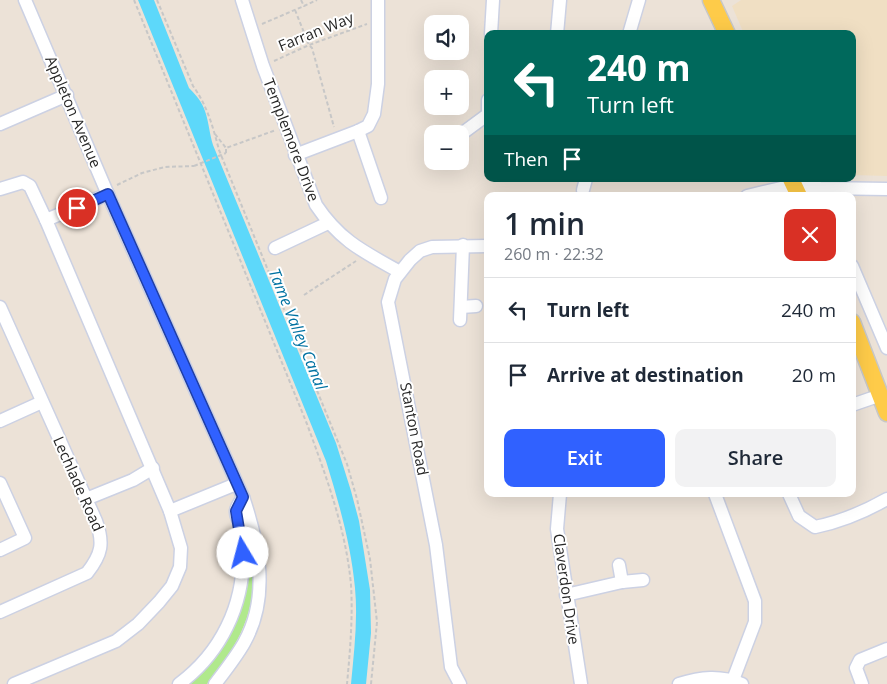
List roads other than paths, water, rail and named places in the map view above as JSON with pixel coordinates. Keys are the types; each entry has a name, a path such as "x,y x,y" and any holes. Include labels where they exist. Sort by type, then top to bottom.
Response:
{"main road":[{"path":"711,0 724,30"},
{"path":"856,332 887,413"}],"street":[{"name":"Appleton Avenue","path":"25,0 107,192 243,497 255,537 260,586 252,626 244,643 215,684"},
{"name":"Templemore Drive","path":"242,0 262,66 310,194 328,223 342,237 367,254 400,272"},
{"path":"295,154 368,126 374,114 378,84 378,0"},
{"path":"491,30 493,0"},
{"path":"557,30 560,0"},
{"path":"631,30 639,0"},
{"path":"0,124 66,95"},
{"path":"469,128 484,117"},
{"path":"358,131 381,198"},
{"path":"0,189 23,182 30,186 153,468 170,511 181,548 180,567 172,586 138,624 116,642 14,684"},
{"path":"768,192 794,187 822,192 887,189"},
{"path":"46,220 107,192"},
{"path":"275,248 328,223"},
{"path":"463,246 461,314 476,306"},
{"name":"Stanton Road","path":"460,684 451,667 436,545 388,302 392,287 400,272 420,251 432,247 484,246"},
{"path":"856,275 887,348"},
{"name":"Lechlade Road","path":"0,307 101,535 101,547 95,562 87,573 0,612"},
{"path":"856,403 881,395"},
{"path":"0,421 42,402"},
{"path":"86,500 134,480 153,468"},
{"path":"0,483 25,538 0,550"},
{"path":"170,511 236,484"},
{"path":"180,684 190,676 220,639 235,611 241,586 243,553 236,511 243,497"},
{"name":"Claverdon Drive","path":"560,497 556,529 581,684"},
{"path":"680,684 704,677 737,682 755,622 755,601 716,497"},
{"path":"790,497 800,516 815,528 868,510 887,499"},
{"path":"619,565 622,582"},
{"path":"566,595 622,582 643,580"},
{"path":"862,684 856,668 860,660 887,649"}],"water":[{"path":"138,0 154,0 189,88 204,108 213,145 336,443 359,521 370,590 371,633 366,684 351,684 356,624 355,588 344,524 326,461"}],"water label":[{"name":"Tame Valley Canal","path":"298,329"}]}
